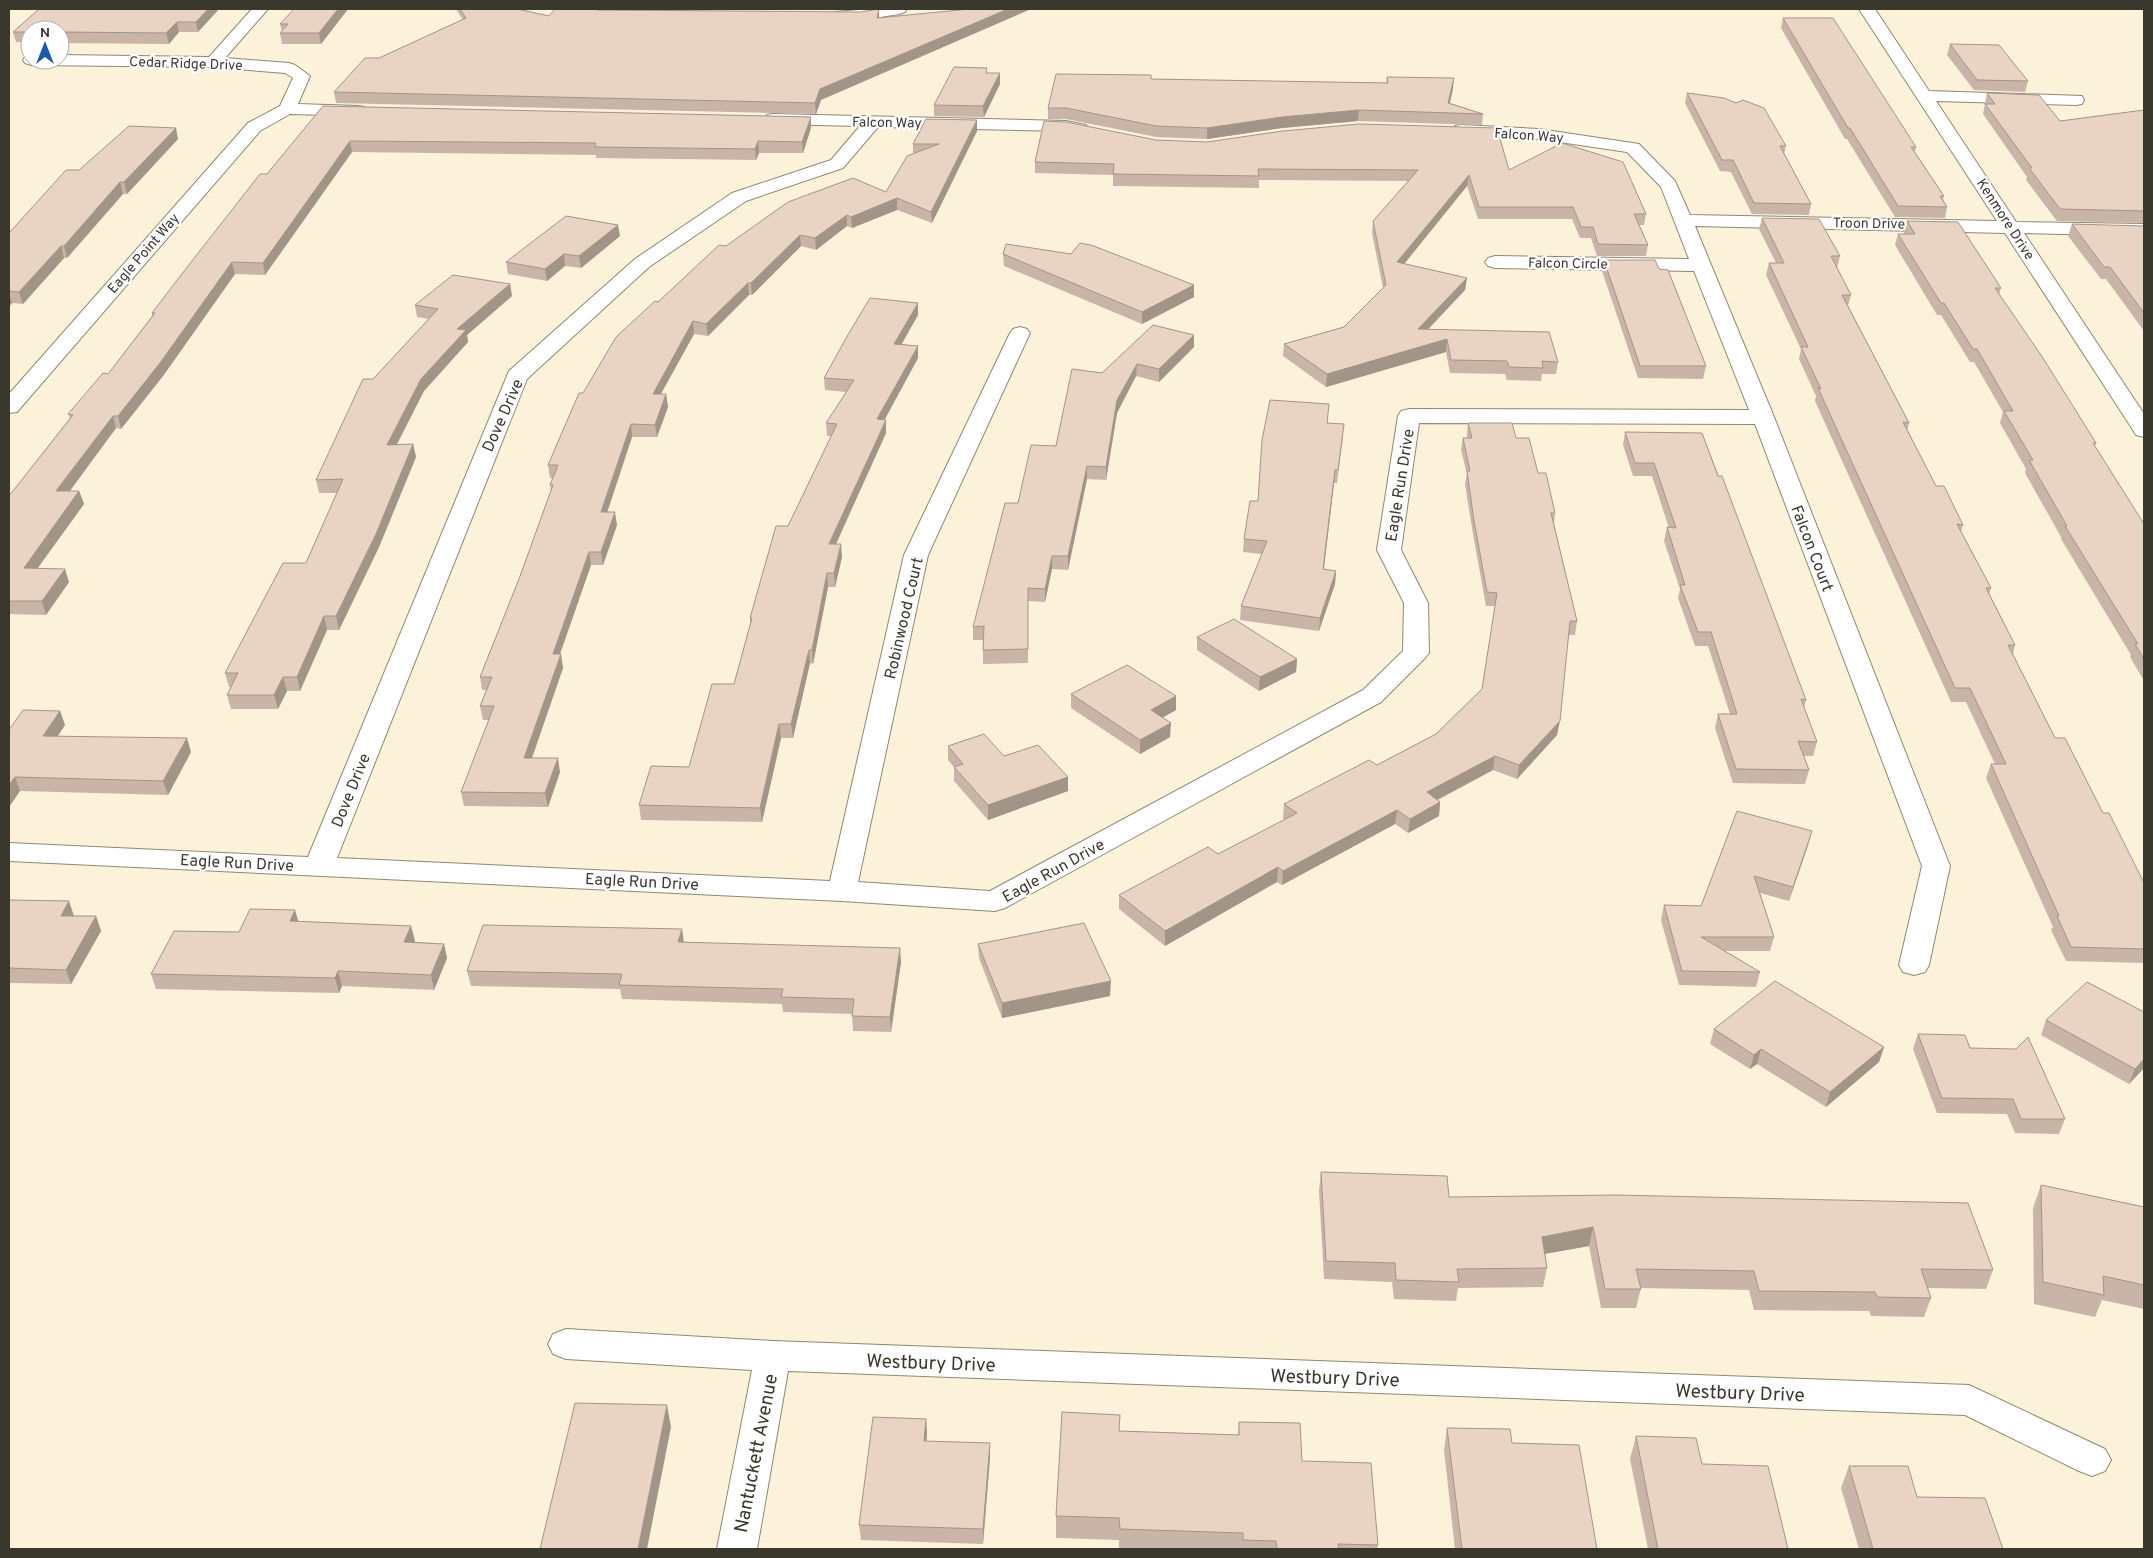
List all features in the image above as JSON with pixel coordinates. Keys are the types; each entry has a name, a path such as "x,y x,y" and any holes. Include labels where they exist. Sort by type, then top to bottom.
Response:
{"street":[{"path":"213,62 260,9"},
{"path":"822,15 861,15 899,9"},
{"name":"Kenmore Drive","path":"1867,9 2144,430"},
{"name":"Cedar Ridge Drive","path":"70,60 213,62 289,68 302,76 287,109"},
{"path":"1925,96 2076,100"},
{"path":"287,109 376,111"},
{"name":"Eagle Point Way","path":"9,407 237,145 254,127 287,109"},
{"name":"Falcon Way","path":"754,119 1066,126 1093,132"},
{"name":"Dove Drive","path":"319,866 516,376 642,263 739,197 837,164 874,121"},
{"name":"Falcon Way","path":"1446,130 1539,134 1633,148"},
{"name":"Falcon Court","path":"1633,148 1669,185 1763,417 1936,866 1914,965"},
{"name":"Troon Drive","path":"1683,220 2144,230"},
{"name":"Falcon Circle","path":"1495,262 1701,265"},
{"name":"Robinwood Court","path":"842,891 916,555 1020,333"},
{"name":"Eagle Run Drive","path":"9,852 842,891 995,901 1372,696 1416,653 1416,603 1389,550 1409,416 1763,417"},
{"name":"Westbury Drive","path":"566,1344 773,1356 1969,1400 2092,1460"},
{"name":"Nantuckett Avenue","path":"737,1549 773,1356"}],"building":[{"path":"39,9 208,9 196,22 177,22 166,33 70,32 70,20 27,20"},
{"path":"294,9 338,9 319,33 280,33 288,24 280,24"},
{"path":"460,9 517,9 549,16 555,9 860,12 879,9 877,18 970,9 1008,9 820,89 815,103 334,92 365,58 379,58 466,18"},
{"path":"1783,18 1833,18 1916,147 1911,147 1944,196 1940,196 1947,207 1898,206 1850,128 1848,128"},
{"path":"20,26 20,32 13,32"},
{"path":"1950,44 1999,45 2028,81 1977,80"},
{"path":"954,67 987,68 986,73 1000,73 983,106 934,105"},
{"path":"1056,74 1151,75 1151,79 1388,83 1387,77 1454,78 1448,103 1483,114 1359,110 1282,117 1207,128 1156,126 1066,108 1048,108"},
{"path":"1687,93 1724,98 1736,103 1743,100 1764,108 1786,146 1780,146 1811,204 1754,203 1733,160 1722,160"},
{"path":"1987,93 2039,95 2060,121 2144,110 2144,211 2060,209 1985,104 1995,104"},
{"path":"323,106 811,117 802,142 758,141 755,149 595,147 596,143 350,141 263,263 232,262 160,363 118,416 113,416 56,491 79,491 24,568 65,569 42,601 9,601 9,496 73,415 68,414 103,373 108,374 155,313 152,313 260,174 267,174"},
{"path":"926,119 977,120 931,212 897,198 851,217 847,215 815,238 800,235 706,324 693,321 653,394 666,394 655,425 631,424 601,512 615,512 601,552 589,552 553,654 561,654 524,758 558,758 545,793 461,792 494,706 480,706 492,677 480,677 519,579 553,485 550,485 558,465 548,465 579,393 583,393 616,337 655,301 658,302 719,245 726,246 788,202 853,178 886,192 907,156 939,144 913,144"},
{"path":"1044,121 1066,122 1156,140 1207,142 1283,131 1359,124 1497,128 1509,170 1562,143 1623,162 1646,214 1634,214 1648,245 1598,244 1593,227 1581,227 1573,207 1479,207 1469,175 1397,262 1467,278 1418,329 1549,332 1558,362 1542,361 1543,368 1509,367 1507,361 1451,360 1447,339 1327,374 1284,344 1344,327 1386,285 1373,221 1418,170 1258,169 1259,176 1113,174 1114,164 1035,162"},
{"path":"129,126 176,128 124,182 120,182 64,246 61,246 19,292 9,291 9,233 66,170 79,170"},
{"path":"566,216 618,225 579,256 564,254 545,269 506,262"},
{"path":"1762,218 1819,219 1840,256 1831,256 1851,295 1842,295 1909,423 1903,422 1936,486 1944,486 1963,525 1957,524 1991,588 1986,588 2015,645 2008,645 2055,738 2065,738 2103,813 2109,813 2144,883 2144,949 2071,947 1991,764 2006,764 1970,688 1955,688 1818,388 1821,389 1801,347 1808,347 1769,263 1784,263"},
{"path":"1907,221 1958,222 2001,288 1995,288 2043,358 2144,524 2144,659 2135,644 2138,644 2065,526 2067,526 2029,460 2033,460 2004,411 2013,411 1977,349 1973,349 1944,303 1941,303 1898,234 1915,234"},
{"path":"2072,224 2144,226 2144,313 2110,267 2104,267"},
{"path":"1080,243 1091,245 1194,285 1142,312 1003,254 1006,244 1071,254"},
{"path":"1604,260 1655,260 1659,269 1668,270 1706,366 1640,366"},
{"path":"453,275 510,284 457,329 466,330 421,379 387,445 413,444 376,534 336,616 324,616 297,677 283,677 274,695 227,695 238,673 225,673 283,563 306,563 343,479 316,480 363,379 373,379 438,309 415,305"},
{"path":"870,298 918,303 894,344 918,346 877,419 886,420 829,544 841,544 834,573 827,573 812,650 809,650 791,724 779,724 760,808 639,805 651,766 689,767 712,684 734,684 776,526 788,526 837,424 826,423 854,380 824,378"},
{"path":"1153,325 1194,335 1159,369 1137,364 1117,400 1106,467 1087,466 1068,556 1052,556 1045,589 1028,588 1028,649 983,650 984,626 973,627 1005,503 1018,503 1031,445 1056,446 1072,369 1102,373"},
{"path":"1270,400 1329,404 1327,423 1344,424 1338,470 1335,470 1323,569 1336,571 1320,618 1241,606 1267,541 1244,539 1250,501 1258,501 1262,440"},
{"path":"1468,423 1512,423 1516,438 1529,438 1538,473 1546,473 1555,513 1551,513 1577,621 1570,621 1560,721 1519,765 1495,756 1427,792 1440,802 1410,819 1397,810 1283,871 1278,867 1165,931 1119,895 1208,847 1218,854 1297,813 1284,804 1369,760 1377,765 1436,734 1482,689 1497,593 1487,592 1474,521 1467,471 1470,471 1463,438 1472,438"},
{"path":"1625,432 1702,433 1718,476 1722,476 1806,700 1801,699 1817,742 1798,741 1809,770 1736,769 1718,714 1737,714 1711,632 1698,632 1680,585 1685,585 1667,527 1676,528 1654,463 1635,463"},
{"path":"1234,619 1297,659 1260,677 1197,637"},
{"path":"1127,665 1176,696 1151,710 1171,723 1140,740 1071,694"},
{"path":"23,710 60,711 43,736 187,738 163,781 15,777 9,785 9,730"},
{"path":"984,734 1004,756 1038,745 1068,777 988,805 954,767 963,764 948,746"},
{"path":"1737,811 1812,831 1793,887 1754,876 1774,937 1701,937 1760,972 1682,971 1664,905 1701,906"},
{"path":"9,900 69,901 61,916 96,916 66,970 9,968"},
{"path":"250,909 295,910 290,921 411,926 404,942 444,944 431,975 338,971 335,978 151,974 174,931 239,932"},
{"path":"1084,923 1111,981 1002,1003 978,944"},
{"path":"483,925 682,929 678,942 900,948 890,1017 852,1016 854,999 781,997 783,989 619,985 622,974 467,971"},
{"path":"1775,981 1884,1047 1830,1092 1761,1049 1754,1055 1714,1029"},
{"path":"2087,982 2144,1012 2144,1059 2135,1069 2046,1020"},
{"path":"1918,1034 1965,1035 1970,1048 2016,1049 2028,1037 2065,1119 2021,1119 2013,1099 1942,1098"},
{"path":"1321,1172 1447,1176 1449,1197 1616,1195 1968,1203 1993,1270 1921,1269 1931,1298 1877,1297 1875,1292 1759,1291 1754,1271 1636,1269 1641,1289 1605,1289 1593,1227 1542,1237 1547,1268 1457,1269 1459,1282 1396,1280 1395,1263 1326,1261"},
{"path":"2041,1185 2144,1207 2144,1285 2103,1276 2104,1295 2043,1282"},
{"path":"575,1403 667,1405 638,1549 540,1549"},
{"path":"1062,1412 1120,1415 1119,1431 1239,1435 1239,1422 1300,1423 1302,1461 1371,1463 1378,1545 1338,1544 1339,1549 1277,1549 1276,1541 1243,1540 1243,1533 1120,1529 1119,1518 1056,1516"},
{"path":"873,1417 926,1419 924,1441 990,1443 983,1529 859,1525"},
{"path":"1447,1428 1510,1429 1512,1443 1579,1445 1597,1549 1462,1549"},
{"path":"1636,1436 1696,1438 1702,1464 1768,1466 1788,1549 1658,1549"},
{"path":"1849,1466 1908,1466 1917,1497 1985,1498 2003,1549 1873,1549"}]}
